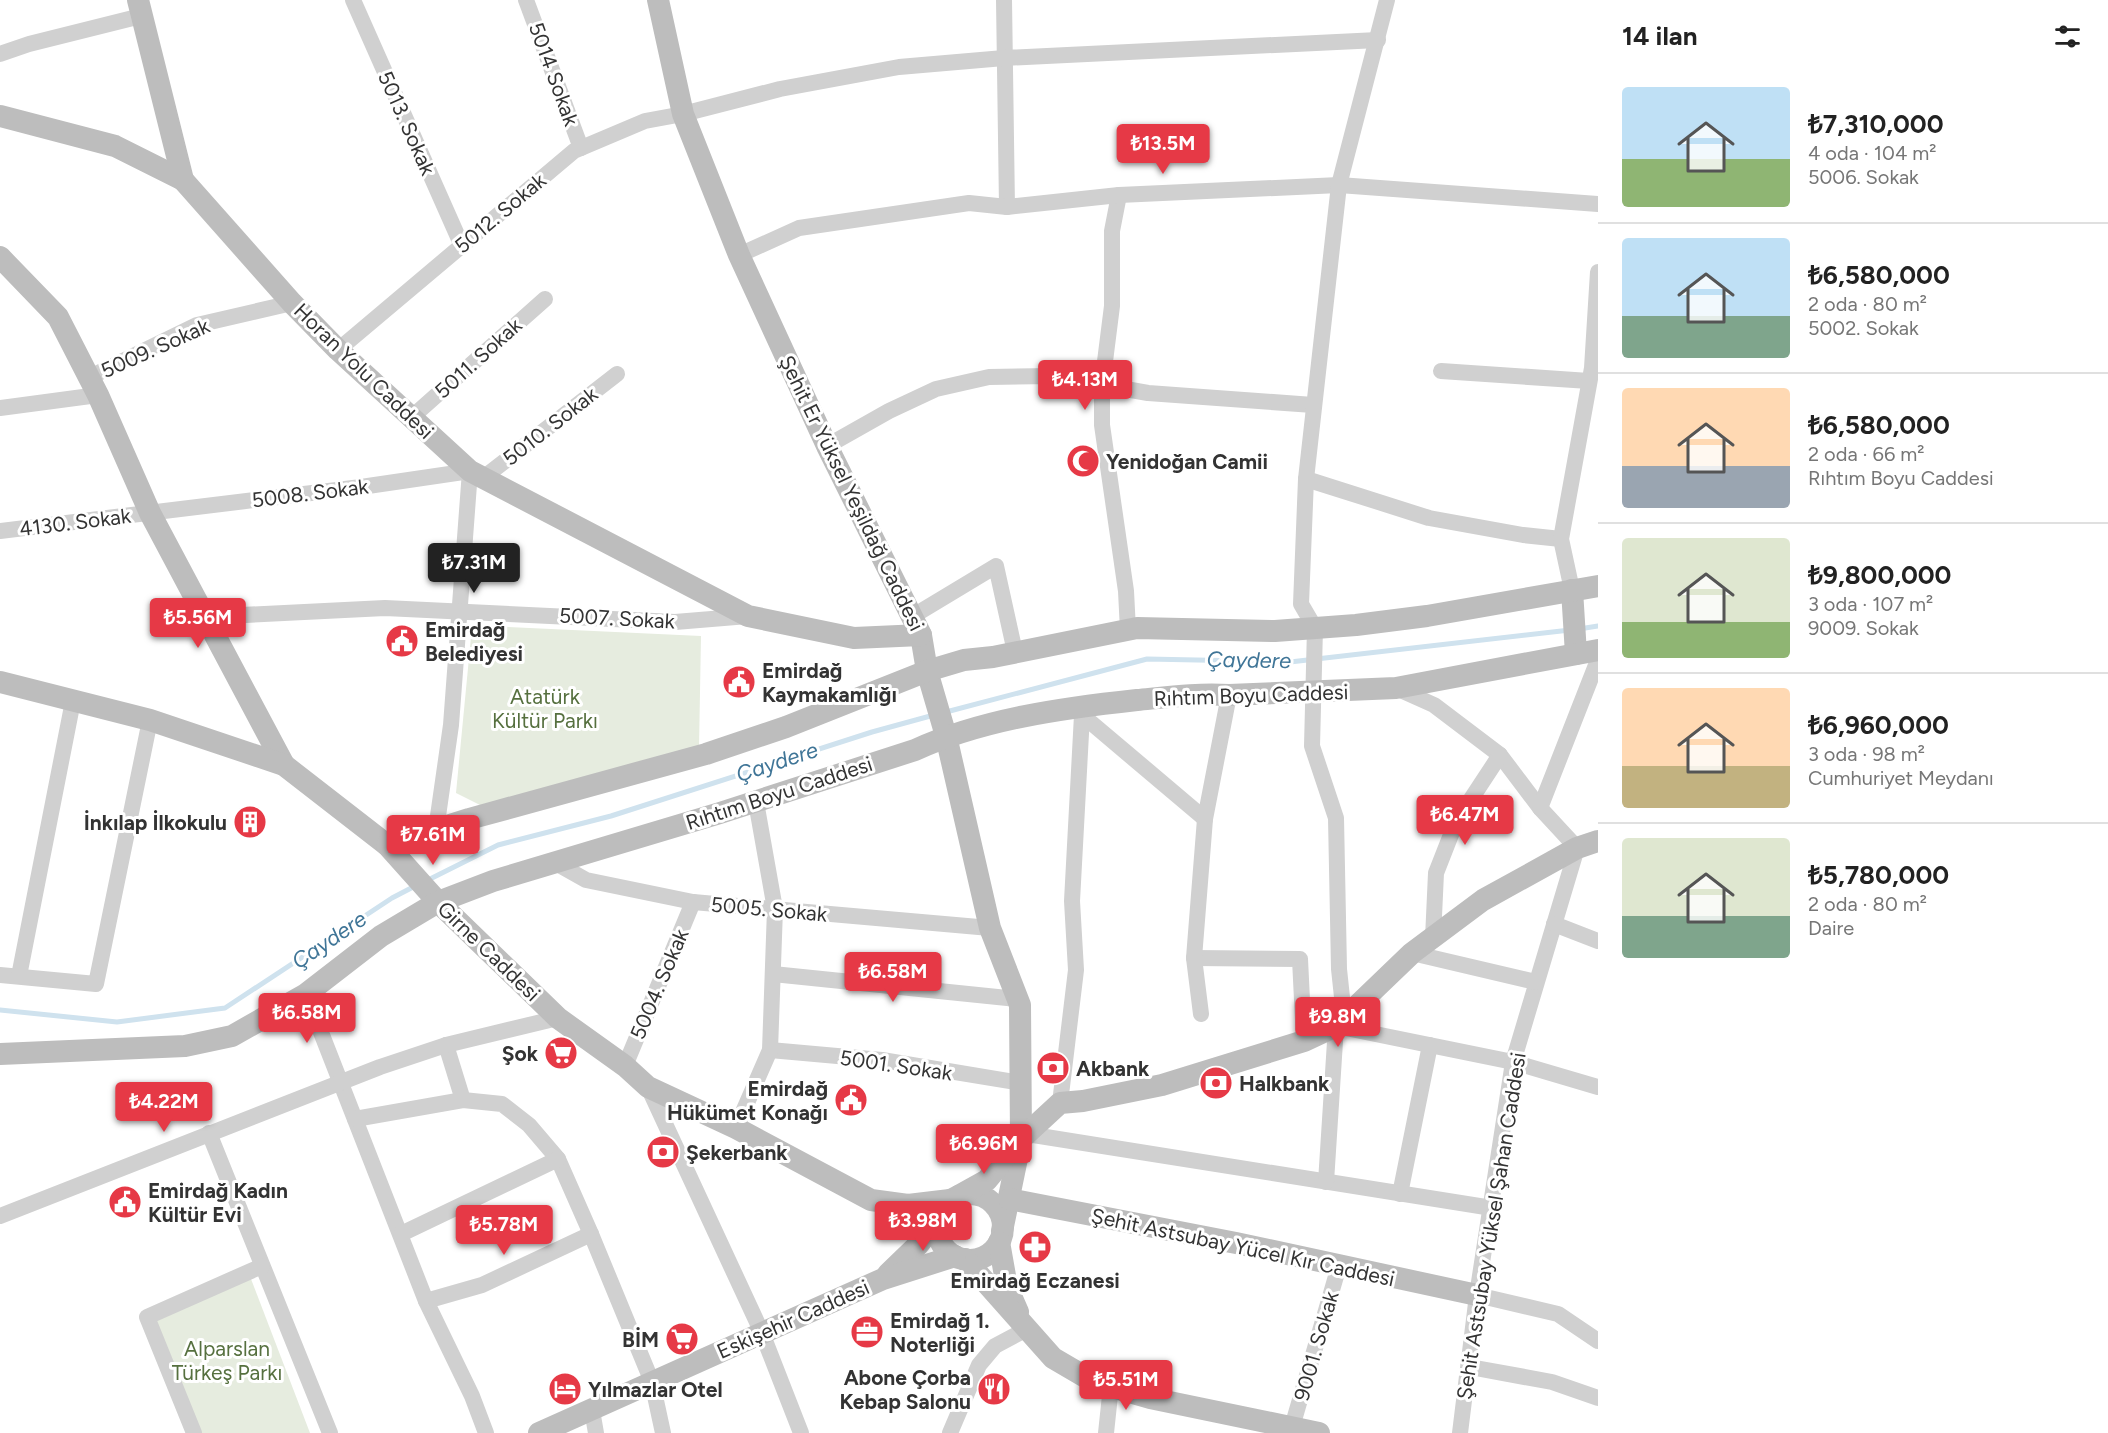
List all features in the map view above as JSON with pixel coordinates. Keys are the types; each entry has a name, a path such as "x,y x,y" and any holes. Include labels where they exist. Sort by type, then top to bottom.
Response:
{"street":[{"name":"5013. Sokak","path":"354,0 462,246"},
{"name":"5014 Sokak","path":"526,0 581,148"},
{"path":"647,0 664,36"},
{"path":"658,0 664,36"},
{"path":"1004,0 1007,207"},
{"path":"1326,1182 1340,1021 1336,818 1312,746 1315,628 1301,603 1306,479 1339,185 1387,0"},
{"path":"0,54 139,8 183,180"},
{"name":"Şehit Er Yüksel Yeşildağ Caddesi","path":"664,36 683,114 739,255 827,446 917,625 927,671 946,736 990,928 1020,1005 1024,1137 1001,1236"},
{"name":"5012. Sokak","path":"338,350 581,148 645,121 683,114 780,89 898,67 1004,58 1378,40"},
{"name":"Horan Yolu Caddesi","path":"0,116 115,146 183,180 292,303 338,350 476,474 747,616"},
{"path":"739,255 799,228 969,202 1007,207 1119,195 1339,185 1598,204"},
{"path":"1119,195 1112,231 1112,306 1102,385 1102,425 1126,591 1128,630"},
{"path":"0,257 58,317 93,387 150,513 203,617 284,765"},
{"path":"1587,652 1561,539 1589,381 1598,272"},
{"name":"5011. Sokak","path":"412,417 545,299"},
{"name":"5009. Sokak","path":"0,408 93,387 197,326 292,303"},
{"path":"1441,371 1589,381"},
{"name":"5010. Sokak","path":"476,474 617,374"},
{"path":"827,446 889,411 936,389 989,376 1052,376 1148,393 1313,405"},
{"path":"436,830 451,725 476,474"},
{"name":"5008. Sokak","path":"150,513 476,474"},
{"path":"1306,479 1429,518 1523,535 1561,539"},
{"name":"4130. Sokak","path":"0,531 150,513"},
{"path":"917,625 996,566 1015,652"},
{"path":"392,851 436,830 706,754 786,727 927,671 964,660 1128,630 1275,631 1315,628 1426,616 1598,586"},
{"name":"5007. Sokak","path":"203,617 385,608 675,622 747,616 854,638 917,625"},
{"name":"Rıhtım Boyu Caddesi","path":"0,1054 185,1046 232,1036 306,994 381,936 438,902 493,881 756,802 915,750 946,736 1080,711 1204,693 1229,695 1315,693 1396,688 1587,652"},
{"path":"1540,808 1598,660"},
{"name":"Girne Caddesi","path":"0,682 150,720 284,765 392,851 438,902 558,1018 625,1066 648,1087 736,1128 872,1200 908,1205 955,1198"},
{"path":"1319,1433 1292,1427 1262,1427 1094,1382 1053,1358 960,1257 940,1242 937,1222 939,1214 955,1198 987,1180 1024,1137 1060,1103 1083,1101 1162,1085 1304,1041 1340,1021 1412,953 1483,900 1588,844 1540,808 1500,755 1434,705 1396,688"},
{"path":"1201,1014 1194,958 1205,819 1229,695"},
{"path":"19,976 74,701"},
{"path":"1080,711 1205,819"},
{"path":"1060,1103 1076,970 1072,901 1080,711"},
{"path":"0,975 96,984 150,720"},
{"path":"1433,938 1436,873 1456,822 1500,755"},
{"path":"736,1128 770,1050 775,909 756,802"},
{"name":"Şehit Astsubay Yüksel Şahan Caddesi","path":"1460,1433 1470,1367 1477,1295 1513,1062 1554,924 1588,844"},
{"name":"5005. Sokak","path":"554,862 586,880 693,903 990,928"},
{"name":"5004. Sokak","path":"625,1066 693,903"},
{"path":"1554,924 1598,941"},
{"path":"1412,953 1536,982"},
{"path":"1194,958 1300,959 1304,1041"},
{"path":"773,974 1017,999"},
{"path":"306,994 426,1301 472,1396 486,1433"},
{"path":"0,1216 340,1081 446,1045 558,1018"},
{"path":"1340,1021 1430,1045 1513,1062 1598,1087"},
{"path":"446,1045 463,1100"},
{"path":"1400,1194 1430,1045"},
{"name":"5001. Sokak","path":"770,1050 882,1060 1021,1083"},
{"path":"648,1087 762,1333 801,1433"},
{"path":"355,1119 463,1100 502,1104 528,1125 558,1159 591,1234 652,1382 663,1433"},
{"path":"209,1133 330,1433"},
{"path":"1024,1137 1492,1208"},
{"path":"401,1234 558,1159"},
{"path":"955,1198 978,1195 994,1204 1002,1221 1001,1236 1007,1287 1026,1330"},
{"name":"Şehit Astsubay Yücel Kır Caddesi","path":"1009,1199 1477,1295"},
{"name":"Eskişehir Caddesi","path":"883,1279 918,1245 937,1222"},
{"path":"426,1301 482,1285 591,1234"},
{"path":"960,1257 985,1256 1001,1236"},
{"name":"Eskişehir Caddesi","path":"539,1433 883,1279 960,1257"},
{"path":"195,1433 147,1317 262,1266"},
{"name":"9001. Sokak","path":"1292,1427 1340,1266"},
{"path":"1477,1295 1558,1314 1598,1341"},
{"path":"950,1433 979,1365 995,1346 1026,1330"},
{"path":"1470,1367 1552,1382 1598,1398"},
{"path":"1106,1433 1111,1386"},
{"path":"592,1410 596,1433"}],"green space":[{"name":"Atatürk Kültür Parkı","path":"488,626 701,636 699,748 484,807 456,793 471,637"},
{"name":"Alparslan Türkeş Parkı","path":"251,1279 310,1433 200,1433 155,1319"}],"waterway":[{"name":"Çaydere","path":"1579,629 1598,626"},
{"name":"Çaydere","path":"946,712 1147,659 1290,662 1570,630"},
{"name":"Çaydere","path":"428,880 498,845 611,816 872,732 934,715"},
{"name":"Çaydere","path":"0,1010 117,1022 225,1008 392,898 417,885"}],"place":[{"name":"Yenidoğan Camii","path":"1083,461"},
{"name":"Emirdağ Belediyesi","path":"402,641"},
{"name":"Emirdağ Kaymakamlığı","path":"739,682"},
{"name":"İnkılap İlkokulu","path":"250,822"},
{"name":"Şok","path":"561,1053"},
{"name":"Akbank","path":"1053,1068"},
{"name":"Halkbank","path":"1216,1083"},
{"name":"Emirdağ Hükümet Konağı","path":"851,1100"},
{"name":"Şekerbank","path":"663,1152"},
{"name":"Emirdağ Kadın Kültür Evi","path":"125,1202"},
{"name":"Emirdağ Eczanesi","path":"1035,1247"},
{"name":"Emirdağ 1. Noterliği","path":"867,1332"},
{"name":"BİM","path":"682,1339"},
{"name":"Yılmazlar Otel","path":"565,1389"},
{"name":"Abone Çorba Kebap Salonu","path":"994,1389"}]}
